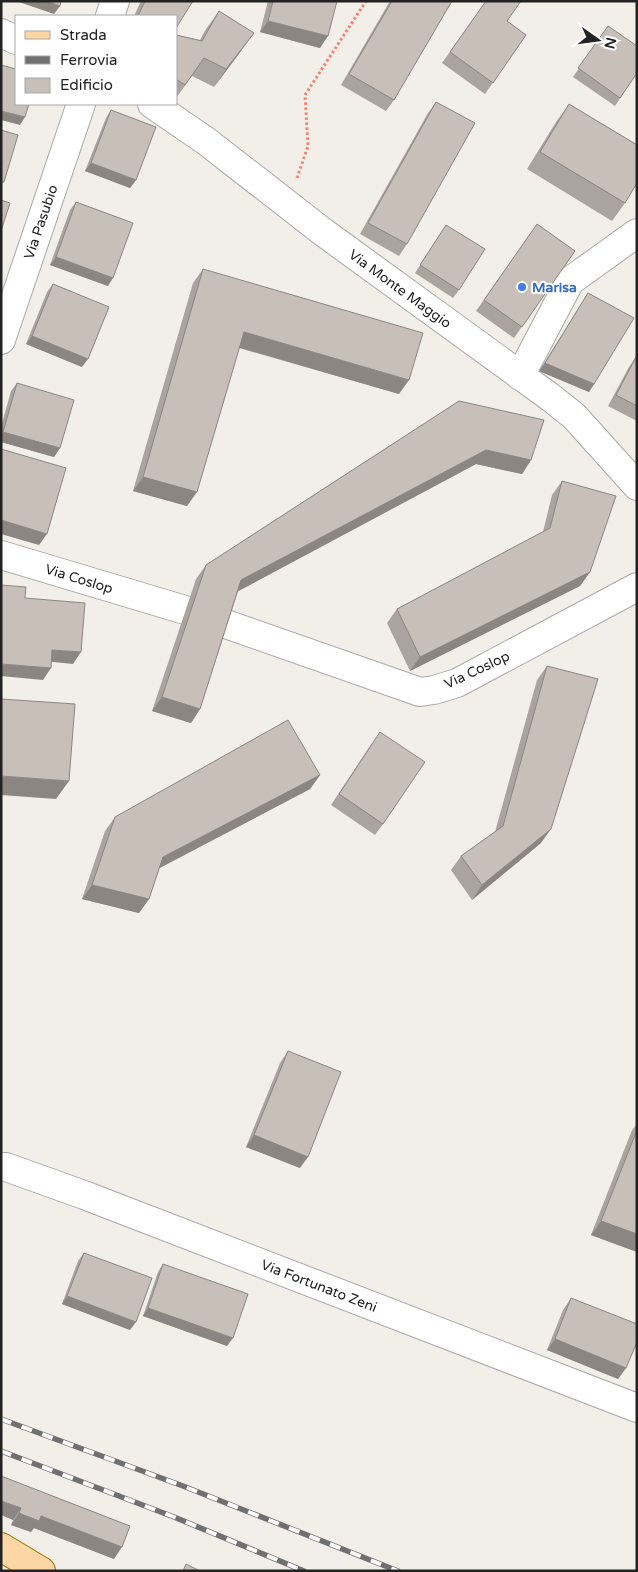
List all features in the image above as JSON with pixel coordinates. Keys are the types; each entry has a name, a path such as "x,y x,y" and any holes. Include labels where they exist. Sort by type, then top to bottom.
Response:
{"main road":[{"path":"1,1547 41,1571"}],"street":[{"path":"110,15 115,1"},
{"path":"1,33 15,40"},
{"name":"Via Pasubio","path":"1,340 81,105"},
{"name":"Via Monte Maggio","path":"153,105 206,141 331,238 550,397 574,416 637,486"},
{"path":"520,376 570,282 637,233"},
{"name":"Via Coslop","path":"1,555 185,610"},
{"name":"Via Coslop","path":"223,623 420,692 456,683 637,587"},
{"name":"Via Fortunato Zeni","path":"1,1167 6,1167 84,1195 637,1408"}],"path":[{"path":"288,204 308,146 305,95 366,1"}],"building":[{"path":"46,1 61,1 60,6"},
{"path":"145,1 193,1 178,25 178,15 138,15"},
{"path":"273,1 337,1 328,36 268,21"},
{"path":"392,1 452,1 394,100 349,74"},
{"path":"486,1 521,1 507,21 526,35 493,83 450,52"},
{"path":"219,11 254,33 226,69 204,58 185,85 178,80 178,35 202,41"},
{"path":"608,26 637,46 637,73 620,98 578,68"},
{"path":"1,65 15,69 15,105 29,105 25,117 1,111"},
{"path":"436,102 475,123 407,244 368,223"},
{"path":"569,104 637,145 637,183 625,203 540,152"},
{"path":"111,110 156,127 136,180 91,163"},
{"path":"1,130 18,135 4,182 1,182"},
{"path":"1,200 10,203 1,231"},
{"path":"76,202 133,223 113,278 56,257"},
{"name":"Marisa","path":"537,224 575,251 522,327 484,300"},
{"path":"446,225 485,249 459,290 420,265"},
{"path":"203,269 423,333 409,380 244,332 197,492 143,477"},
{"path":"53,284 109,307 88,359 32,336"},
{"path":"588,293 634,318 594,384 545,363"},
{"path":"637,355 637,406 616,395"},
{"path":"17,383 74,400 60,448 3,432"},
{"path":"459,401 544,420 531,460 486,450 241,580 200,709 162,697 206,565"},
{"path":"1,449 66,468 47,534 1,520"},
{"path":"562,481 616,496 590,572 420,657 397,609 550,528"},
{"path":"1,585 26,587 25,598 85,603 81,652 52,650 51,668 1,664"},
{"path":"547,666 598,679 551,829 482,885 461,856 503,826"},
{"path":"1,699 75,704 69,781 1,776"},
{"path":"288,720 320,775 163,857 149,899 92,885 115,817"},
{"path":"380,732 425,762 383,824 339,794"},
{"path":"288,1051 341,1072 308,1157 254,1135"},
{"path":"637,1130 637,1234 601,1221"},
{"path":"84,1253 152,1278 136,1322 67,1296"},
{"path":"163,1264 248,1294 233,1338 148,1308"},
{"path":"571,1298 637,1324 637,1342 626,1368 555,1339"},
{"path":"1,1476 130,1526 122,1547 41,1516 39,1521 19,1513 21,1508 1,1501"},
{"path":"186,1564 200,1571 183,1571"}],"railway":[{"path":"1,1419 183,1486 398,1571"},
{"path":"1,1451 174,1517 304,1571"}],"place":[{"name":"Marisa","path":"522,287"}]}
